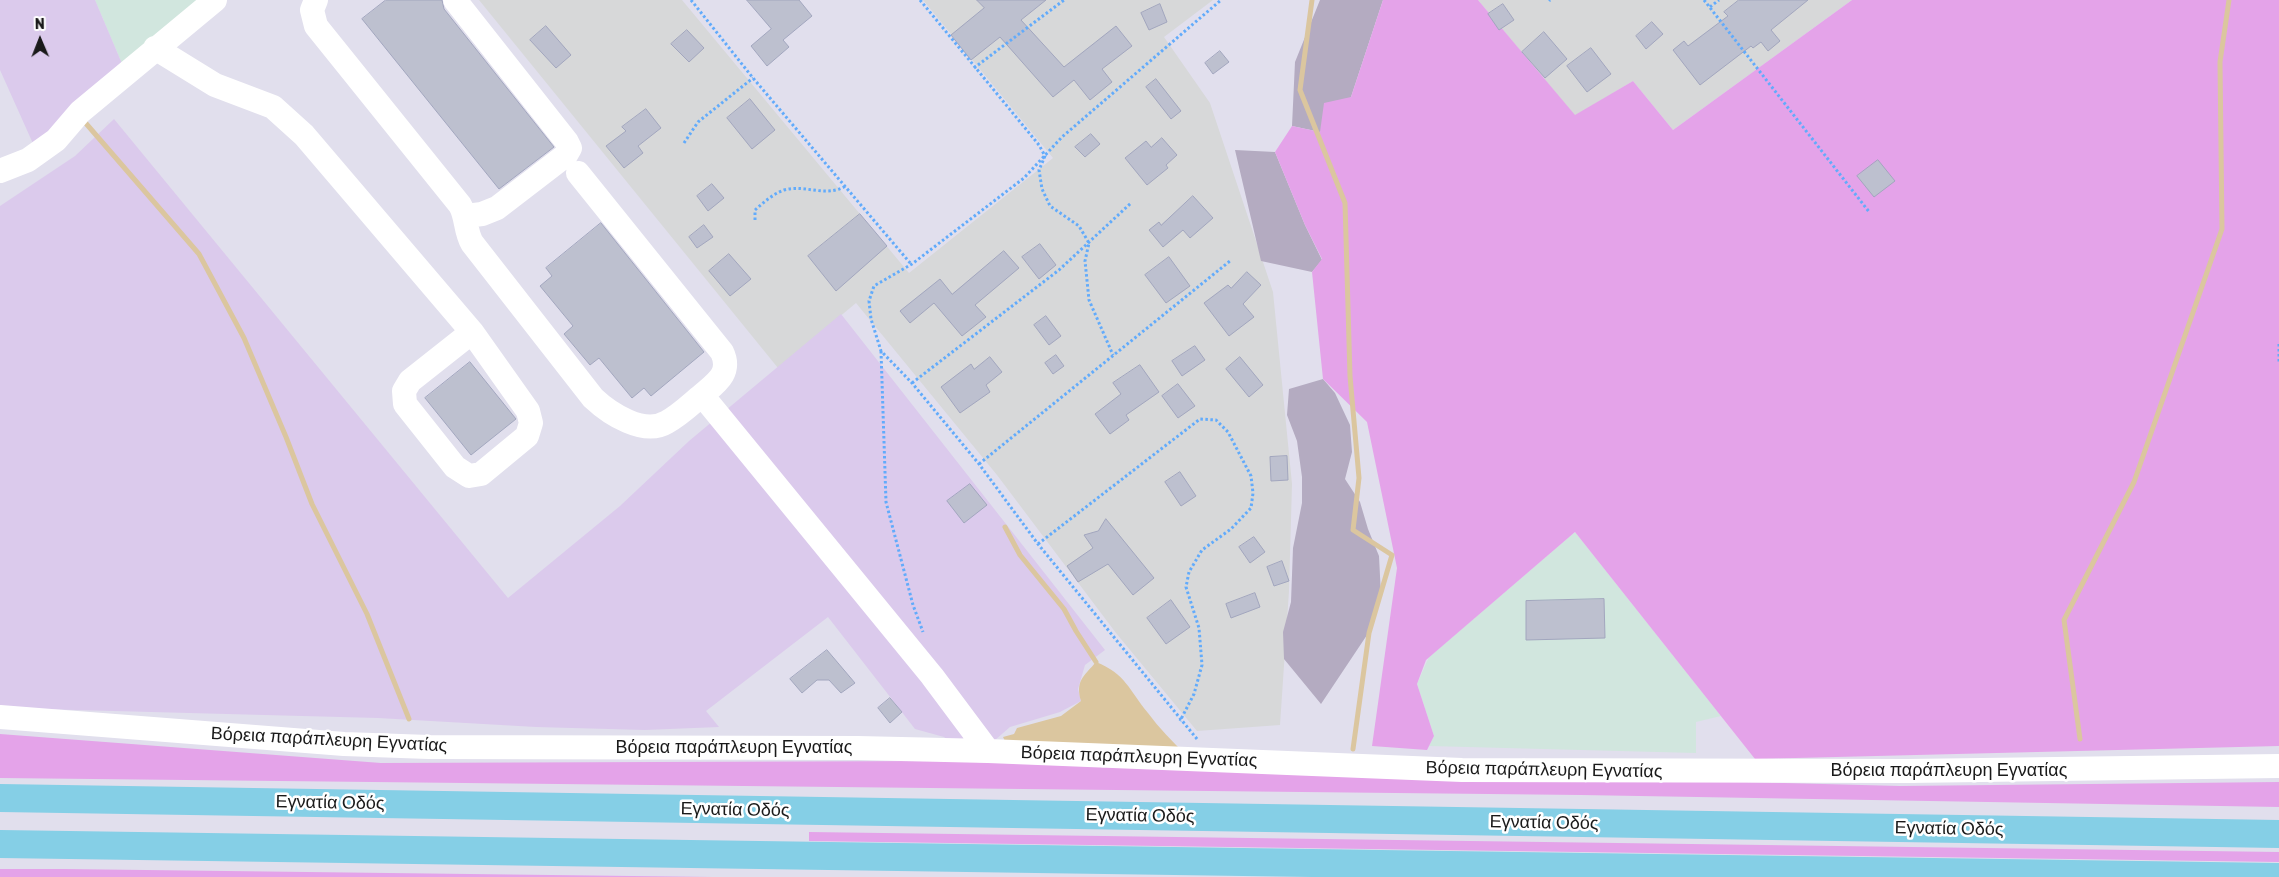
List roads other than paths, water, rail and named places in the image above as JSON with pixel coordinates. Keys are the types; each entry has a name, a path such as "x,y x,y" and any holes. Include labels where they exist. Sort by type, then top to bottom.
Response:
{"highway":[{"name":"Εγνατία Οδός","path":"0,798 2279,834"},
{"path":"0,844 2279,877"}],"street":[{"path":"0,171 28,160 56,140 80,112 155,48 216,0"},
{"path":"316,0 312,10 316,26 460,205 466,216 468,233 472,243 588,391 605,408 627,420 656,426 668,422 702,395 723,375 726,362 722,352 578,173"},
{"path":"456,0 570,148 566,155 497,208 482,214 466,216"},
{"path":"155,48 216,85 273,107 304,135 472,332 528,412 531,423 527,436 481,474 469,476 455,467 405,404 404,391 410,381 472,332"},
{"path":"702,395 932,676 988,751"},
{"name":"Βόρεια παράπλευρη Εγνατίας","path":"0,717 215,735 382,745 858,748 988,751 1462,770 1609,772 2038,770 2279,766"}],"waterway":[{"path":"1312,0 1300,90 1345,203 1350,376 1359,478 1353,530 1392,555 1369,633 1353,749"},
{"path":"2080,739 2064,620 2134,482 2222,229 2220,62 2229,0"},
{"path":"83,120 199,254 244,338 312,504 367,614 409,719"},
{"path":"1005,527 1020,555 1064,609 1096,662"}]}
